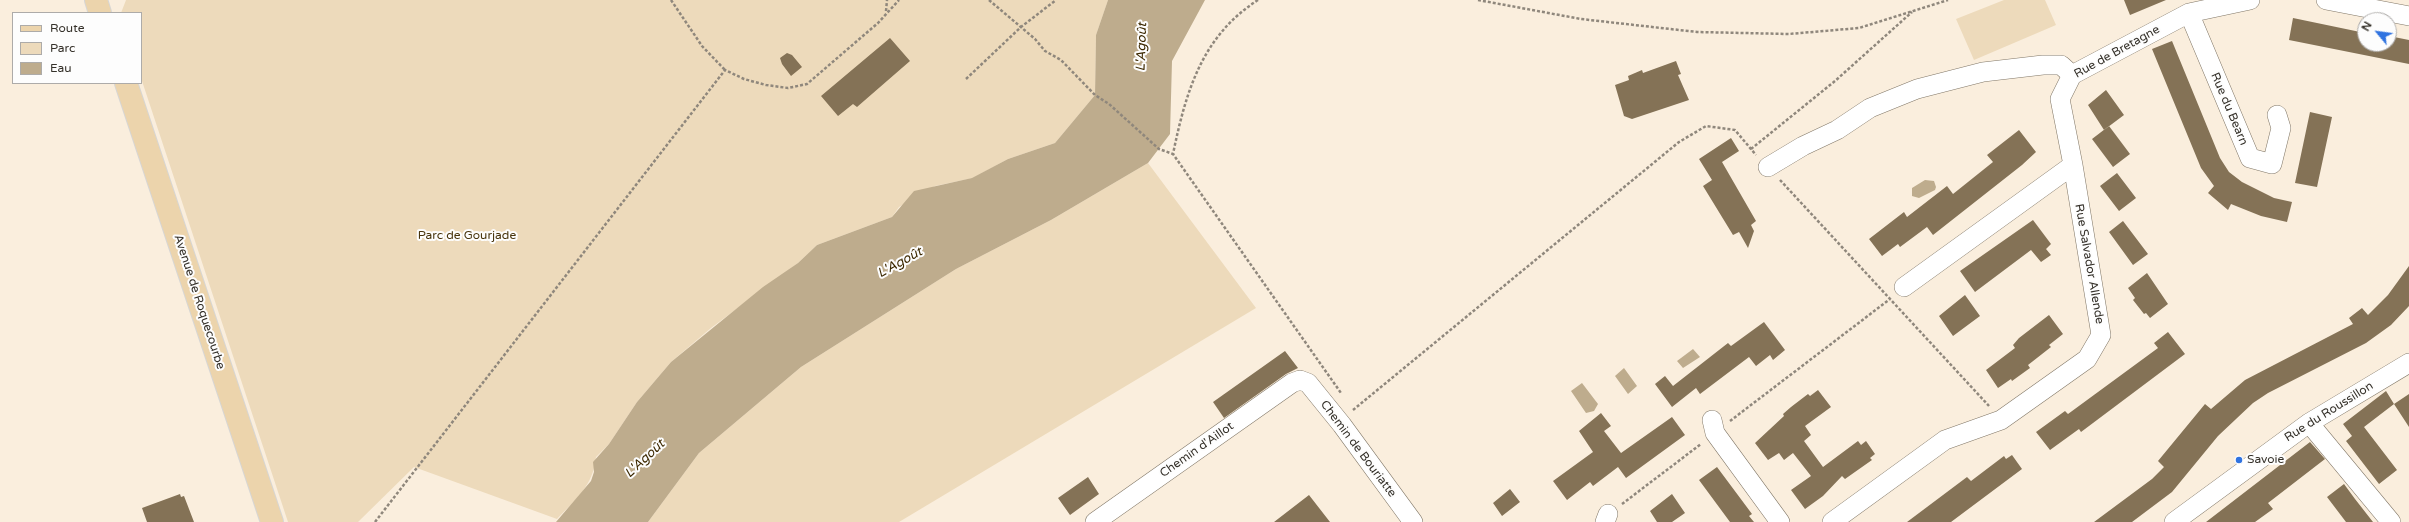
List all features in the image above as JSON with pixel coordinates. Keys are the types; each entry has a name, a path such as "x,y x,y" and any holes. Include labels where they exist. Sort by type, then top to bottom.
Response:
{"main road":[{"path":"96,0 100,12"},
{"path":"112,0 112,12"},
{"name":"Avenue de Roquecourbe","path":"126,84 272,522"}],"street":[{"name":"Rue de Bretagne","path":"2072,166 2060,99 2072,75 2189,13 2250,0"},
{"path":"2326,0 2409,16"},
{"name":"Rue du Bearn","path":"2189,13 2250,158 2272,164 2281,128 2277,115"},
{"path":"1768,167 1803,146 1837,130 1870,108 1916,89 1983,72 2043,65 2061,65 2072,75"},
{"path":"1904,287 2072,166"},
{"name":"Rue Salvador Allende","path":"1832,522 1946,440 2000,420 2087,359 2101,335 2072,166"},
{"name":"Rue du Roussillon","path":"2174,522 2309,423 2409,363"},
{"name":"Chemin de Bouriatte","path":"1300,380 1308,384 1413,522"},
{"name":"Chemin d'Aillot","path":"1095,522 1292,383 1300,380"},
{"path":"2309,423 2391,522"},
{"path":"1713,427 1780,522"}],"path":[{"path":"671,0 702,46 725,70 744,79 766,85 788,88 806,84 878,23 886,12 899,0"},
{"path":"886,12 887,0"},
{"path":"989,0 1035,39 1045,51 1061,60 1095,95 1109,104 1160,149 1173,154 1344,397"},
{"path":"966,79 1021,27 1056,0"},
{"path":"1173,154 1182,112 1195,73 1213,40 1244,9 1258,0"},
{"path":"1478,0 1581,19 1697,32 1789,34 1859,28 1948,0"},
{"path":"1751,149 1835,81 1914,10"},
{"path":"375,522 725,70"},
{"path":"1353,410 1679,142"},
{"path":"1820,225 2000,420"},
{"path":"1607,518 1713,427 1890,300"},
{"path":"1348,404 1353,410 1355,425 1351,439"}],"green space":[{"name":"Parc de Gourjade","path":"126,0 1108,0 1096,35 1095,95 1055,143 1008,159 973,178 935,186 899,207 892,217 817,245 798,263 711,328 671,362 637,402 609,444 596,457 591,476 587,484 577,498 557,519 414,467 358,522 288,522 142,81 142,12 121,12"},
{"path":"2004,0 2045,0 2056,25 1974,60 1956,19"},
{"path":"1148,163 1256,308 899,522 648,522 699,453 801,367 956,269 1051,220"}],"water":[{"name":"L'Agoût","path":"1108,0 1205,0 1172,61 1170,134 1148,163 1051,220 956,269 801,367 699,453 648,522 556,522 591,481 594,472 593,462 609,444 637,402 671,362 763,287 798,263 817,245 892,217 914,191 972,178 1008,159 1055,143 1095,95 1096,35"},
{"path":"1925,180 1934,181 1936,187 1935,190 1919,198 1912,196 1912,188"},
{"path":"1693,349 1700,357 1683,368 1677,361"},
{"path":"1624,368 1637,386 1628,394 1615,376"},
{"path":"1582,383 1598,404 1594,411 1586,413 1571,391"}],"building":[{"path":"2124,0 2166,0 2130,15"},
{"path":"2293,18 2357,31 2357,52 2397,52 2397,38 2409,40 2409,64 2289,40"},
{"path":"890,38 910,61 857,107 853,104 838,116 821,96"},
{"path":"2172,41 2220,158 2229,172 2242,182 2274,198 2292,202 2287,222 2261,216 2231,204 2228,210 2208,193 2214,186 2201,168 2152,49"},
{"path":"787,53 792,55 802,67 791,76 782,64 780,58"},
{"path":"1676,61 1681,74 1678,75 1689,100 1632,119 1624,116 1615,85 1629,80 1628,76 1642,70 1643,73"},
{"path":"2106,90 2124,115 2104,130 2088,105"},
{"path":"2310,112 2332,117 2317,187 2295,183"},
{"path":"2109,126 2130,154 2113,167 2092,139"},
{"path":"2019,130 2036,152 2022,165 1933,235 1927,227 1900,247 1898,244 1882,256 1869,239 1904,212 1907,217 1947,186 1953,194 1993,162 1987,155"},
{"path":"1731,138 1739,151 1722,162 1756,221 1751,225 1754,231 1748,248 1739,232 1733,235 1703,186 1712,180 1699,159"},
{"path":"2117,173 2136,198 2119,211 2100,186"},
{"path":"2033,220 2051,244 2046,249 2051,255 2041,262 2031,250 1975,292 1960,271"},
{"path":"2123,221 2148,254 2133,265 2109,232"},
{"path":"2409,266 2409,306 2391,325 2366,343 2268,393 2253,403 2218,436 2172,492 2132,522 2094,522 2152,479 2164,467 2158,461 2205,404 2211,409 2245,380 2353,324 2349,318 2362,308 2368,315 2388,295"},
{"path":"2147,273 2168,304 2150,318 2146,313 2144,314 2133,300 2135,298 2128,288"},
{"path":"1965,295 1980,316 1953,336 1939,316"},
{"path":"2049,315 2063,334 2049,345 2051,347 2028,365 2030,368 2012,381 2011,379 1998,388 1986,370 2015,348 2013,345 2019,338"},
{"path":"1764,322 1785,350 1773,360 1770,355 1756,366 1749,357 1700,394 1696,388 1672,407 1655,384 1665,376 1673,386 1728,343 1731,346"},
{"path":"2168,332 2185,354 2081,432 2079,429 2050,450 2036,432 2065,411 2068,414 2158,348 2154,343"},
{"path":"1285,351 1298,368 1286,374 1224,418 1213,402"},
{"path":"1818,390 1831,407 1805,426 1811,435 1804,441 1823,467 1858,441 1861,445 1866,441 1875,454 1870,458 1872,460 1845,479 1842,476 1823,496 1805,509 1791,490 1811,476 1793,453 1784,460 1779,453 1768,460 1755,443 1784,416 1783,414 1791,407 1808,394 1810,396"},
{"path":"2386,391 2394,404 2364,427 2397,470 2379,484 2346,441 2352,436 2343,424"},
{"path":"2409,394 2409,427 2394,404"},
{"path":"1601,413 1611,426 1604,431 1621,453 1672,417 1685,435 1626,478 1618,467 1593,486 1590,482 1567,500 1553,481 1593,452 1579,431"},
{"path":"2310,442 2325,459 2268,503 2273,509 2255,522 2206,522"},
{"path":"2012,455 2022,469 1951,522 1907,522 1967,477 1971,481 2004,456 2006,459"},
{"path":"1717,467 1752,514 1749,516 1754,522 1730,522 1699,480"},
{"path":"1088,477 1099,494 1070,515 1058,498"},
{"path":"2344,484 2373,522 2346,522 2327,497"},
{"path":"1510,489 1520,502 1502,516 1493,503"},
{"path":"180,494 181,497 184,496 194,522 147,522 142,508"},
{"path":"1672,494 1685,513 1672,522 1657,522 1650,511"},
{"path":"1309,495 1330,522 1274,522"}],"place":[{"name":"Savoie","path":"2239,460"}]}
